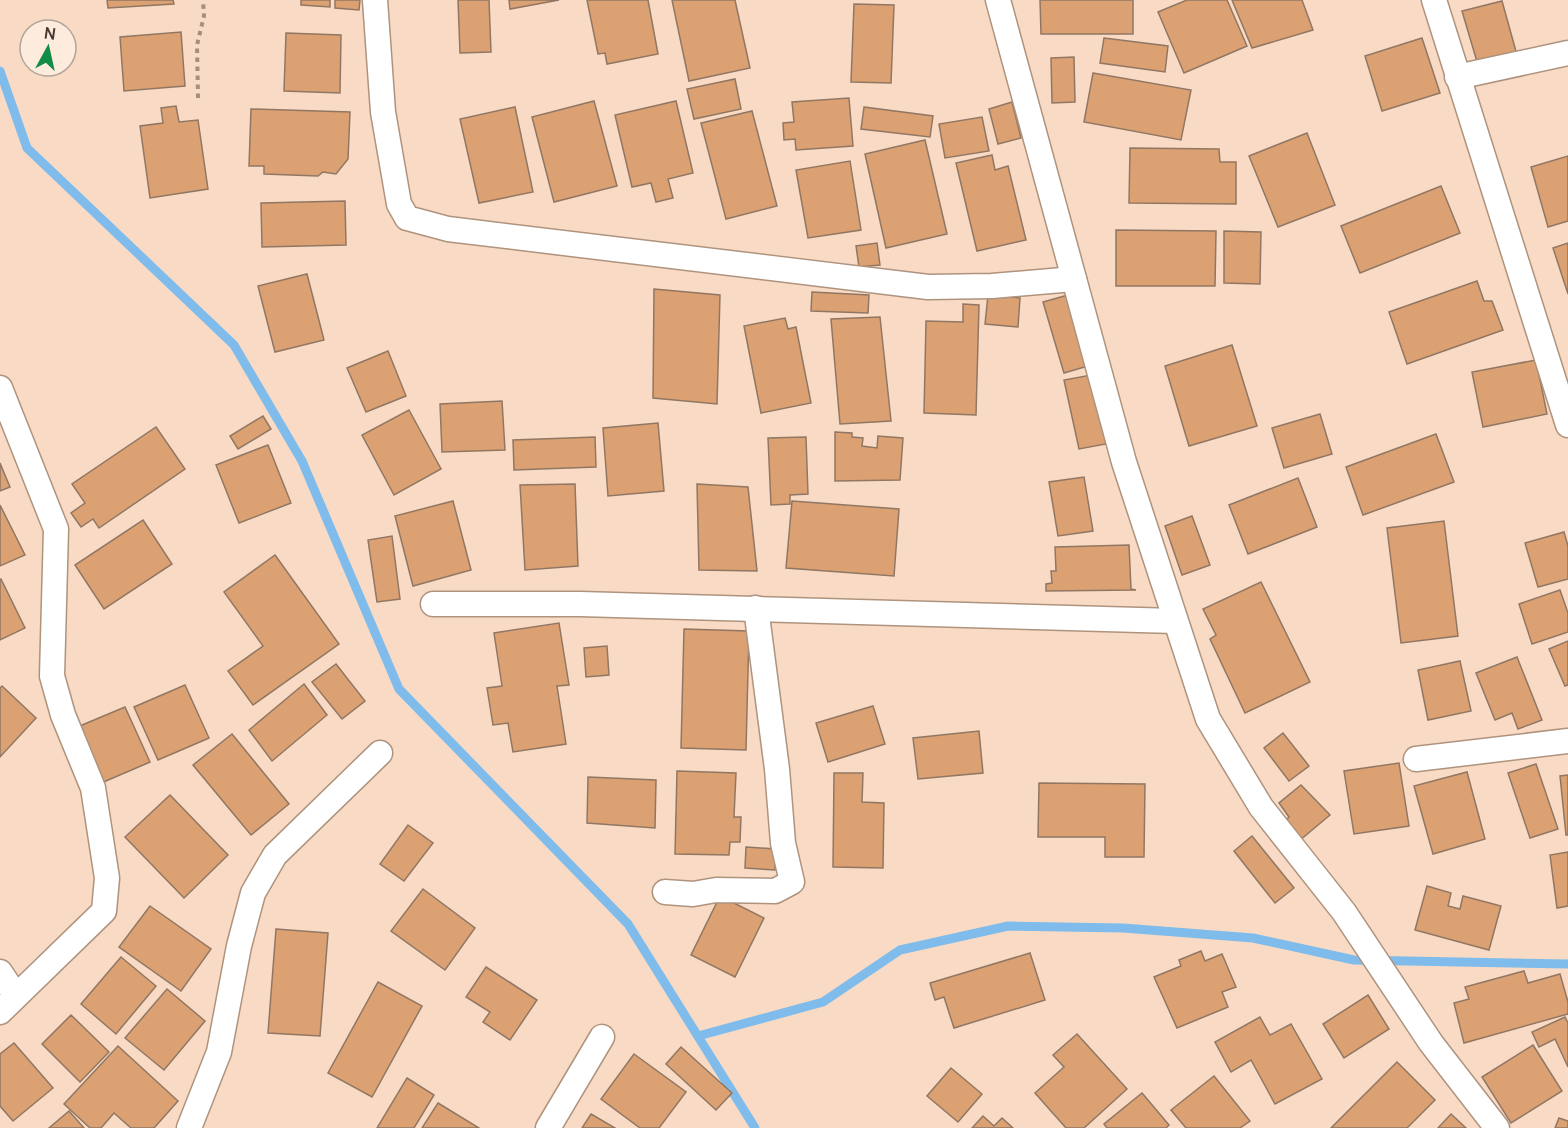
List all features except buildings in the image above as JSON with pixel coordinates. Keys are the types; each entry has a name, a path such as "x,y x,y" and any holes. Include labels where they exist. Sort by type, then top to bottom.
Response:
{"street":[{"path":"375,0 383,111 399,204 407,219 448,229 928,287 992,286 1074,279"},
{"path":"998,0 1124,462 1174,621 1208,718 1261,807 1344,912 1431,1043 1497,1128"},
{"path":"1434,0 1568,426"},
{"path":"1457,77 1568,52"},
{"path":"0,388 56,529 52,676 63,715 93,788 107,878 104,911 8,1004"},
{"path":"433,604 580,604 756,608 1174,621"},
{"path":"665,892 693,894 716,890 775,891 792,882 783,843 777,769 756,608"},
{"path":"1416,759 1568,741"},
{"path":"189,1128 219,1052 239,946 253,893 275,855 380,753"},
{"path":"0,972 8,1004"},
{"path":"548,1128 602,1037"}],"path":[{"path":"198,98 197,45 204,16 203,0"}],"waterway":[{"path":"0,71 27,148 234,345 302,461 399,689 628,924 755,1128"},
{"path":"698,1036 823,1002 900,950 1008,926 1123,928 1253,938 1354,960 1568,964"}]}
